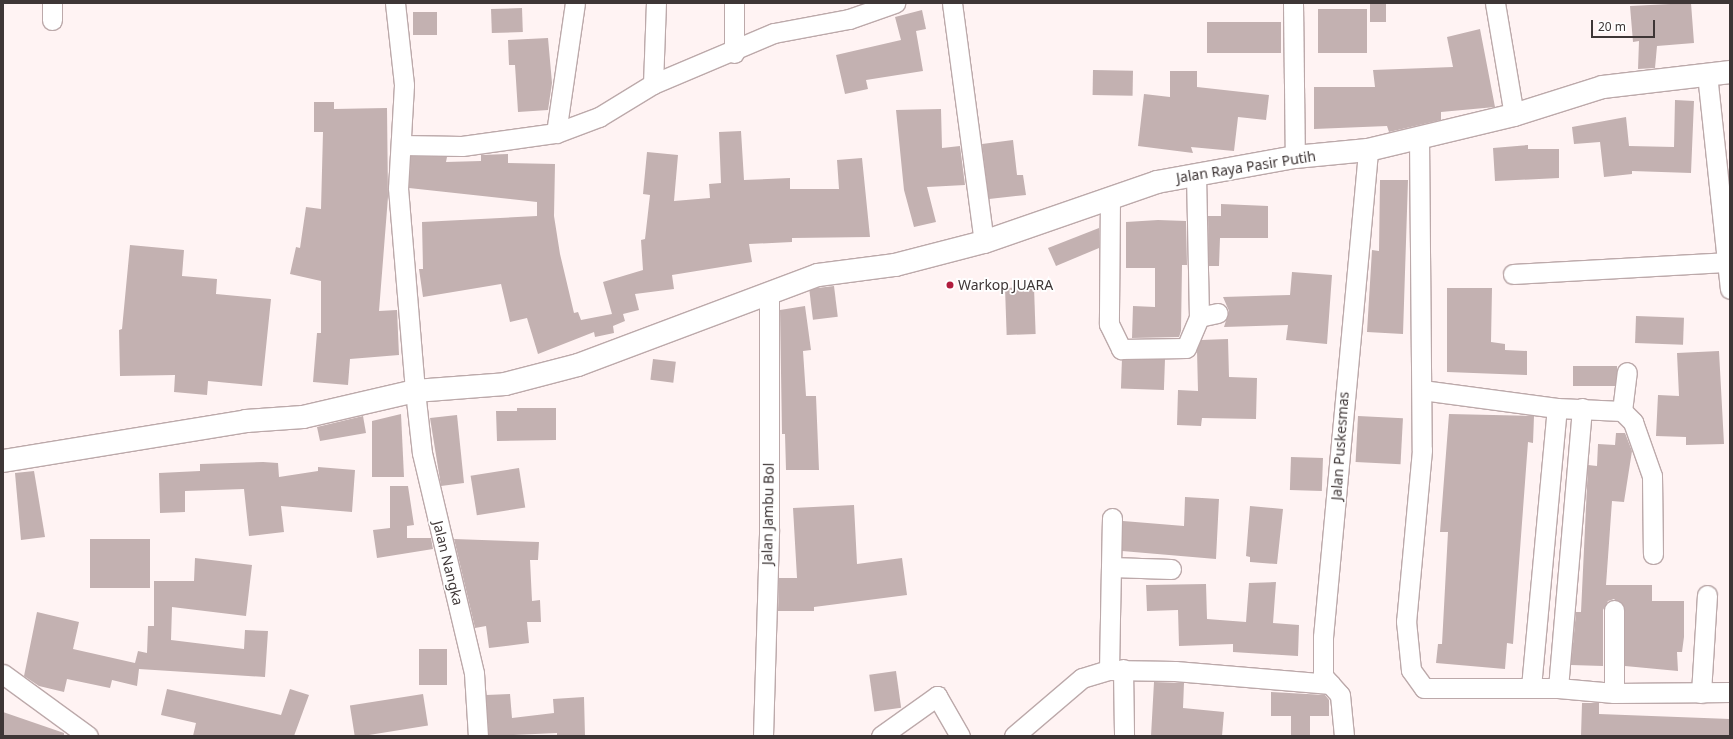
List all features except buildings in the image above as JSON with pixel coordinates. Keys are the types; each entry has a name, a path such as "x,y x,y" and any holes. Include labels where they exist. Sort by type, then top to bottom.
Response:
{"street":[{"name":"Jalan Nangka","path":"395,3 404,85 398,188 415,391 422,452 474,673 478,736"},
{"path":"556,133 575,3"},
{"path":"653,84 656,3"},
{"path":"734,3 734,53"},
{"path":"401,145 462,146 556,133 599,117 653,84 734,53 774,33 848,19 895,3"},
{"path":"952,3 984,242"},
{"path":"1293,3 1295,157"},
{"path":"1495,3 1514,115"},
{"name":"Jalan Raya Pasir Putih","path":"3,461 246,421 303,417 415,391 505,384 578,365 818,275 895,265 984,242 1110,197 1196,174 1295,157 1368,150 1418,136 1514,115 1603,87 1730,72"},
{"path":"1707,74 1725,262 1730,289"},
{"path":"1418,136 1422,450 1406,621 1411,670 1424,688 1531,687 1614,693 1730,692"},
{"name":"Jalan Puskesmas","path":"1344,736 1340,695 1323,676 1323,637 1368,150"},
{"path":"1110,197 1110,324 1121,349 1186,348 1199,317 1196,174"},
{"path":"1513,274 1725,262"},
{"name":"Jalan Jambu Bol","path":"763,736 769,529 769,293"},
{"path":"1199,317 1218,313"},
{"path":"1622,411 1627,372"},
{"path":"1422,390 1557,408 1622,411 1633,422 1652,476 1653,554"},
{"path":"1531,687 1557,408"},
{"path":"1558,688 1582,408"},
{"path":"1112,518 1110,567 1116,670 1124,736"},
{"path":"1110,567 1171,570"},
{"path":"1701,693 1707,595"},
{"path":"1614,610 1614,693"},
{"path":"1014,736 1082,678 1116,670 1330,684"},
{"path":"3,674 88,736"},
{"path":"881,736 937,696 960,736"}],"place":[{"name":"Warkop JUARA","path":"950,285"}]}
